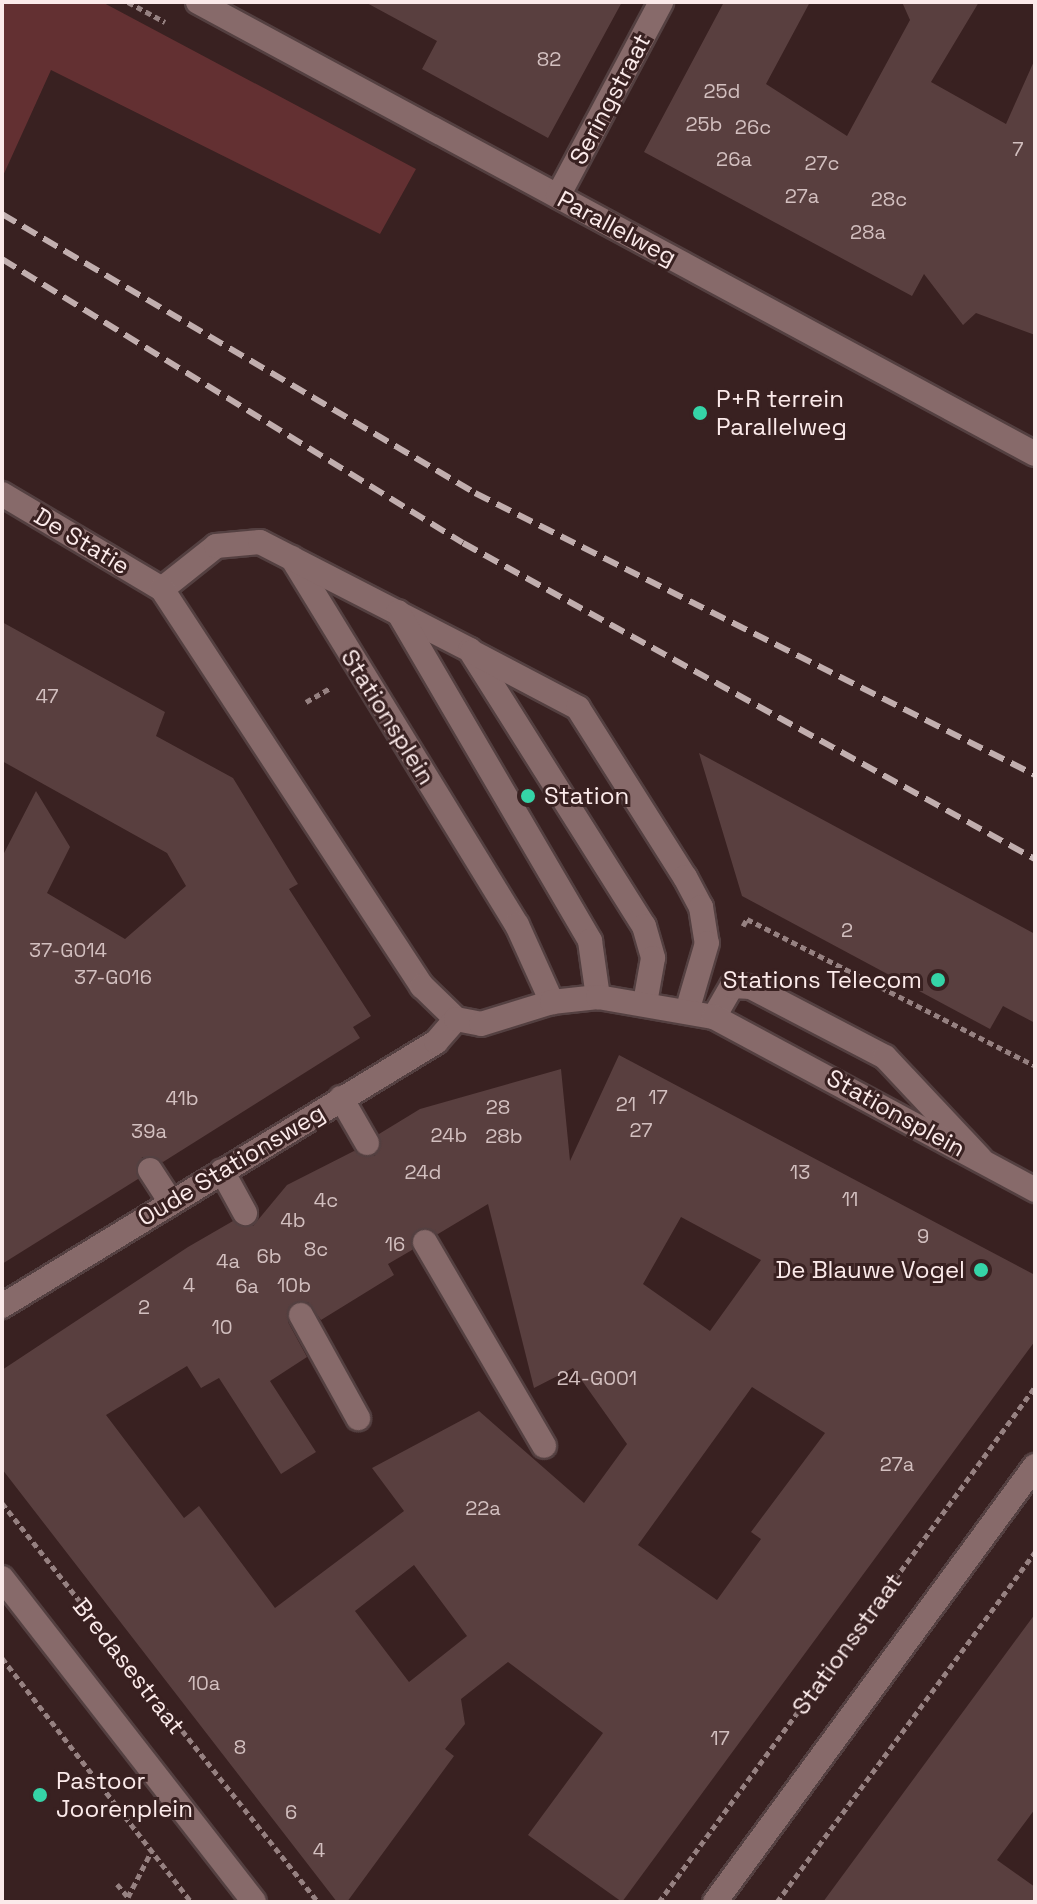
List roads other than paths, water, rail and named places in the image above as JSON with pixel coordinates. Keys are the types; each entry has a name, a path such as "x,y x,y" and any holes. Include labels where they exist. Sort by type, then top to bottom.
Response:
{"street":[{"name":"Parallelweg","path":"198,2 1035,454"},
{"name":"Seringstraat","path":"558,196 661,2"},
{"name":"De Statie","path":"2,494 162,589"},
{"path":"688,1008 707,943 701,907 578,708 397,610 292,558 238,539 216,546 162,589 260,733 422,986 456,1019 481,1024 552,1002 598,997 688,1008 714,1017"},
{"name":"Stationsplein","path":"292,558 517,925 552,1002"},
{"path":"397,610 590,941 598,997"},
{"path":"470,650 644,926 653,958 645,1003"},
{"name":"Stationsplein","path":"732,986 751,987 885,1057 982,1160 714,1017 732,986"},
{"name":"Oude Stationsweg","path":"2,1306 436,1042 456,1019"},
{"path":"341,1098 367,1143"},
{"path":"982,1160 1035,1190"},
{"path":"150,1170 171,1202"},
{"path":"222,1171 245,1213"},
{"path":"425,1242 544,1446"},
{"path":"301,1315 358,1418"},
{"name":"Stationsstraat","path":"715,1902 1035,1466"},
{"name":"Bredasestraat","path":"2,1578 254,1902"}],"railway":[{"path":"2,214 475,493 1035,775"},
{"path":"2,259 463,543 1035,859"}],"place":[{"name":"P+R terrein Parallelweg","path":"700,413"},
{"name":"Station","path":"528,796"},
{"name":"Stations Telecom","path":"938,980"},
{"name":"De Blauwe Vogel","path":"981,1270"},
{"name":"Pastoor Joorenplein","path":"40,1795"}]}
